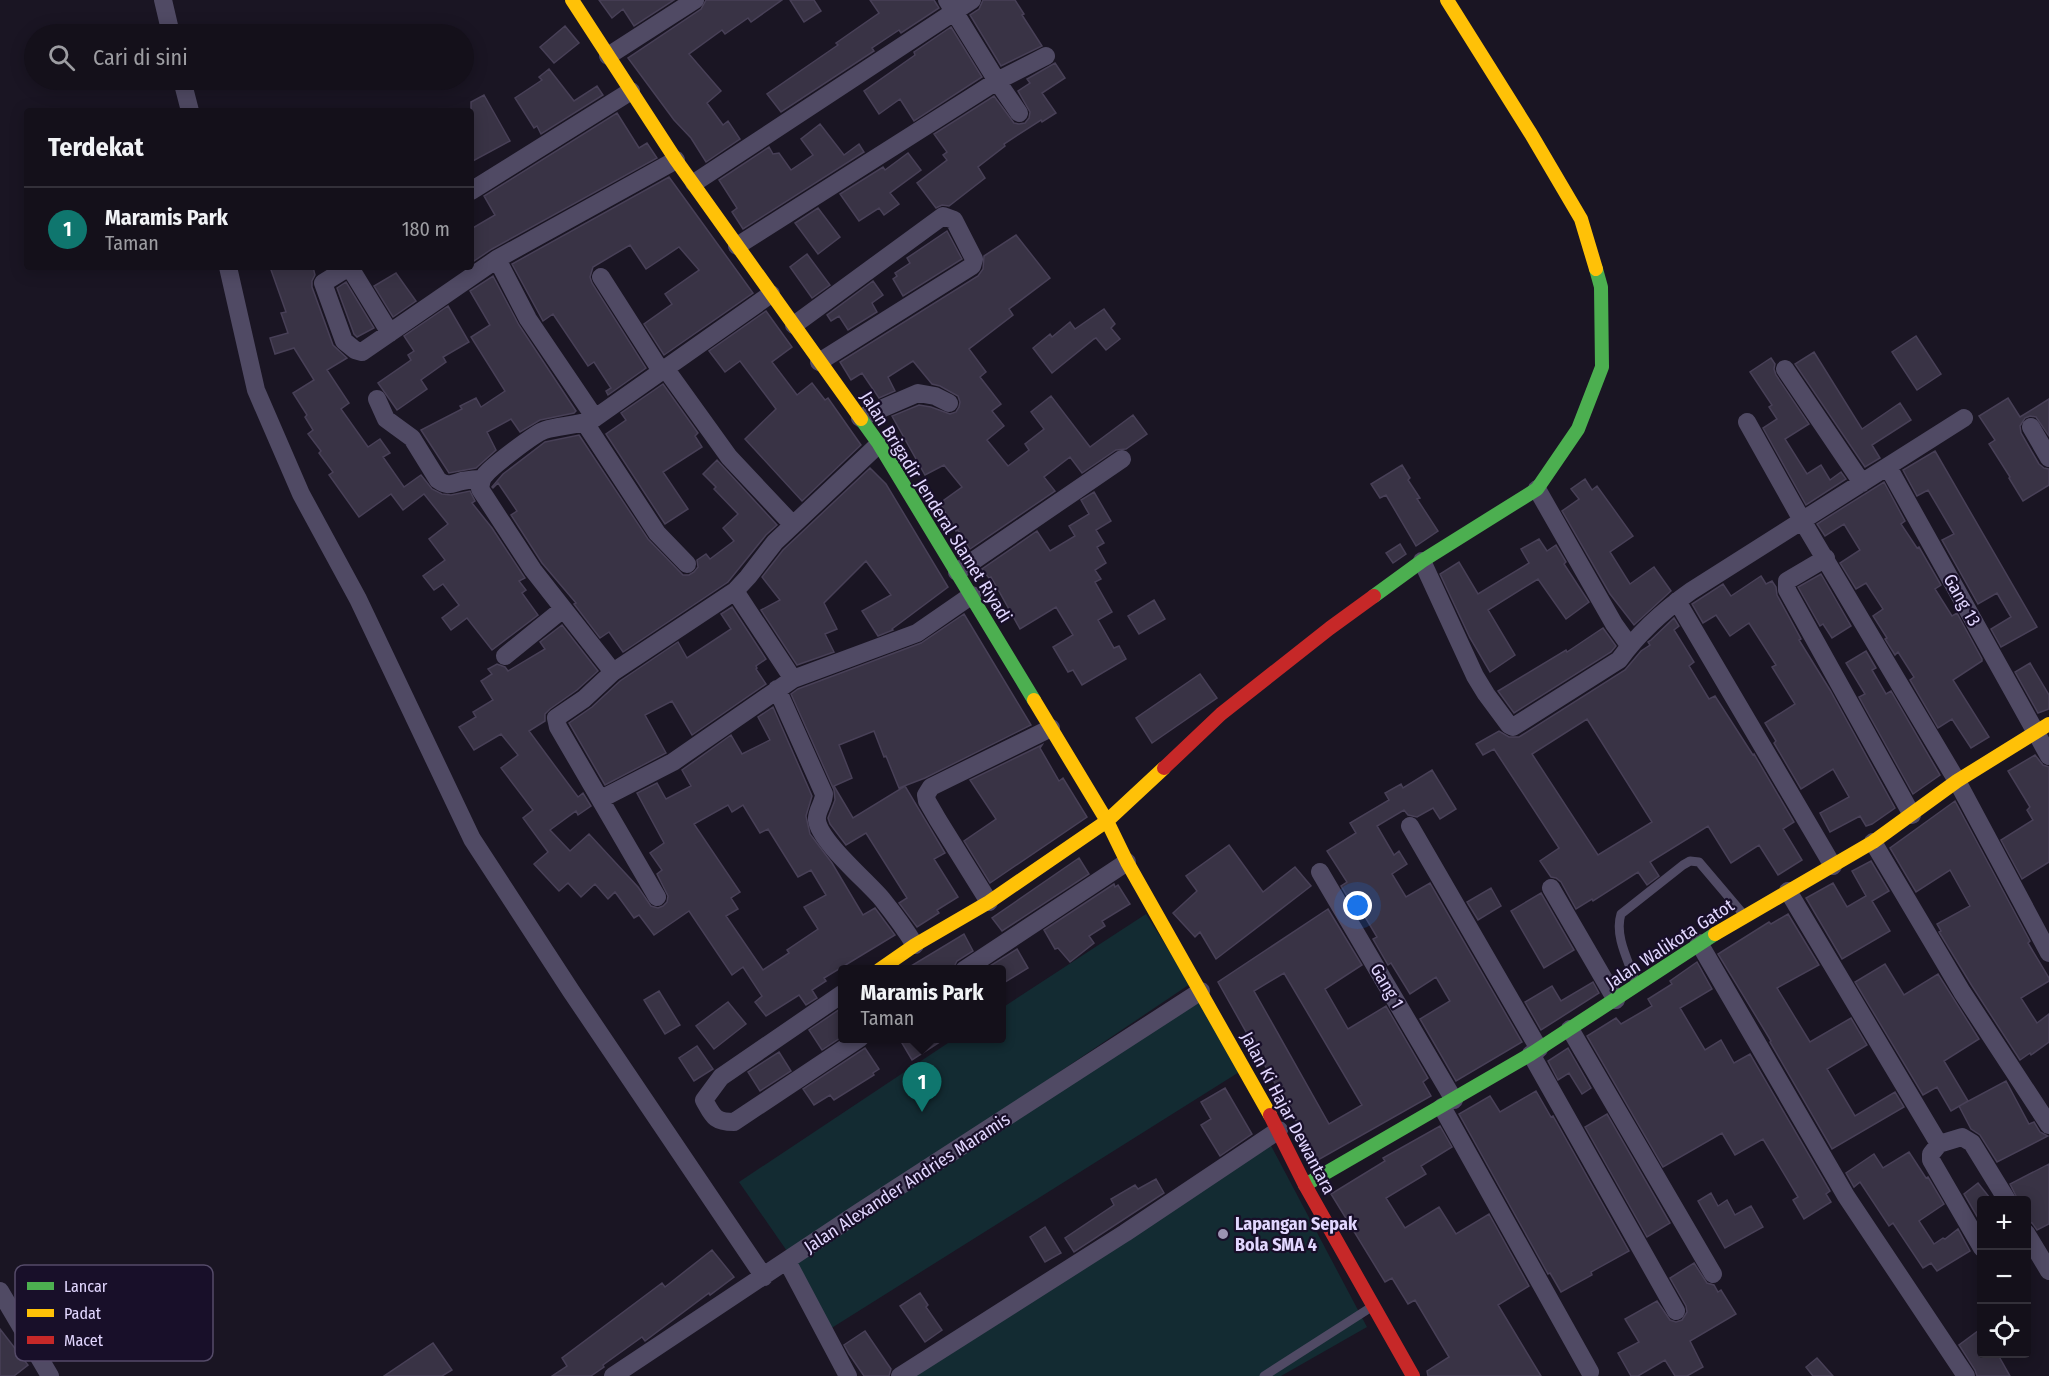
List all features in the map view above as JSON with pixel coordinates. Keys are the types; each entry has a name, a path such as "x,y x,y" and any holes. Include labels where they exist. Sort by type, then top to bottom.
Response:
{"street":[{"path":"162,0 168,24"},
{"name":"Jalan Brigadir Jenderal Slamet Riyadi","path":"572,0 676,160 879,444 1107,821 1127,862 1202,991"},
{"path":"608,56 695,0"},
{"path":"694,183 951,6 972,0"},
{"path":"885,965 989,902 1107,821 1221,714 1330,628 1422,561 1537,489 1578,429 1602,367 1601,287 1581,219 1447,0"},
{"path":"951,6 1019,113"},
{"path":"738,246 997,81 1046,56"},
{"path":"185,90 189,108"},
{"path":"474,189 631,91"},
{"path":"390,333 497,260 676,160"},
{"path":"794,325 943,216 954,220 974,259 972,266 819,362"},
{"path":"497,260 528,320 657,533 687,564"},
{"path":"229,270 256,390 301,494 358,599 472,839 571,991 764,1277"},
{"path":"601,277 663,370 729,457 793,525"},
{"path":"613,672 533,570 480,489 482,479 492,468 535,435 545,430 590,420 771,294"},
{"path":"1785,369 1862,483"},
{"path":"860,418 918,393 935,396 949,403"},
{"path":"376,399 386,418 412,438 438,480 444,484 453,485 462,481 482,479"},
{"path":"1422,561 1475,676 1509,725 1513,727 1619,660 1629,645 1677,601 1964,417"},
{"path":"1747,422 1803,522 1957,781 2049,953"},
{"path":"2031,427 2049,458"},
{"path":"657,897 558,727 556,718 584,699 613,672 735,591 775,542 879,444"},
{"path":"957,572 1122,459"},
{"name":"Gang 13","path":"1888,467 2043,728 2049,756"},
{"path":"1537,489 1614,624 1629,645"},
{"path":"1826,558 1787,580 1787,590 1912,815"},
{"path":"735,591 793,679"},
{"path":"601,799 673,762 793,679 917,633 972,595"},
{"path":"1677,601 1833,866"},
{"path":"505,656 563,609"},
{"path":"777,689 824,794 816,819 818,825 833,847 881,898 915,945"},
{"path":"989,902 938,820 926,795 931,786 1051,728"},
{"name":"Jalan Walikota Gatot","path":"1305,1185 1535,1052 1699,943 1873,842 1957,781 2043,728"},
{"path":"1410,826 1676,1311"},
{"path":"1873,842 1962,992 2049,1125"},
{"path":"970,965 1127,862"},
{"name":"Gang 1","path":"1320,872 1448,1104 1590,1372"},
{"path":"1551,888 1616,1000"},
{"path":"1788,891 1939,1144"},
{"path":"1699,943 1846,1196 1966,1376"},
{"name":"Jalan Alexander Andries Maramis","path":"613,1376 858,1213 1202,991"},
{"name":"Jalan Ki Hajar Dewantara","path":"1202,991 1279,1130 1305,1185 1413,1376"},
{"path":"838,997 721,1077 704,1100 713,1117 722,1122 734,1122 852,1043"},
{"path":"1570,1029 1713,1274"},
{"path":"900,1376 1125,1233 1279,1130"},
{"path":"1977,1239 1931,1160 1931,1154 1939,1144 1962,1137 1972,1143 2005,1196"},
{"path":"2031,1241 2049,1270"},
{"path":"786,1262 848,1376"},
{"path":"0,1290 15,1316"},
{"path":"41,1361 50,1376"}],"lane":[{"path":"1637,985 1619,932 1618,922 1621,914 1683,865 1690,861 1699,862 1745,916"},
{"path":"1264,1376 1373,1306"}],"shaded area":[{"path":"1146,914 1190,984 789,1254 739,1182 948,1043 1006,1043 1006,1005"},
{"path":"1202,998 1244,1069 830,1329 792,1266"},
{"name":"Lapangan Sepak Bola SMA 4","path":"1268,1140 1367,1327 1281,1376 914,1376"}],"building":[{"path":"599,0 674,0 634,26 623,9 612,18"},
{"path":"706,0 782,0 751,22 748,18 725,34 722,30 689,54 721,91 707,103 723,125 728,121 740,139 706,162 691,138 674,120 628,58 701,9"},
{"path":"790,0 814,0 821,11 804,22"},
{"path":"870,0 934,0 939,8 901,33 899,30 872,48 874,51 781,112 767,94 838,45 836,43 879,13"},
{"path":"983,0 1015,0 1042,46 1001,66 970,15 979,9"},
{"path":"565,26 579,43 554,63 540,47"},
{"path":"951,27 982,77 914,121 900,99 879,114 864,91"},
{"path":"1055,63 1065,78 1042,93 1056,113 1004,144 1005,146 978,167 985,178 949,206 942,205 936,208 917,183 947,160 943,155 947,152 934,134 994,96 1014,123 1025,123 1030,112 1018,91 1030,83 1027,79"},
{"path":"549,69 574,101 597,86 603,95 541,134 537,126 534,128 515,98 542,80 539,77"},
{"path":"484,95 510,141 474,160 474,108 471,108 471,102"},
{"path":"617,113 639,148 647,143 657,158 474,261 474,227 495,215 484,196"},
{"path":"820,124 844,155 859,144 864,152 743,229 732,212 737,208 719,180 769,147 773,154 779,153 791,170 813,155 801,139"},
{"path":"908,153 921,170 890,193 899,204 884,215 879,208 859,221 840,194 883,167 885,170"},
{"path":"669,177 753,293 664,355 644,324 672,304 665,294 699,270 679,247 646,269 630,245 593,267 590,277 592,283 646,368 608,395 606,391 611,388 594,362 588,366 553,314 543,321 512,264"},
{"path":"818,208 840,237 818,254 795,223"},
{"path":"947,231 962,259 903,296 893,279 897,276 895,273 910,263 907,258"},
{"path":"1016,235 1050,278 1009,309 1013,315 969,349 986,372 980,377 1001,404 992,411 1004,426 987,440 1008,466 1029,450 1025,444 1044,429 1031,412 1051,396 1090,447 1133,415 1147,434 1126,449 1116,450 1082,473 1070,457 1044,477 1055,491 970,549 958,530 956,531 940,503 962,487 944,465 925,475 892,416 919,405 950,414 956,412 959,407 958,396 932,384 913,361 888,377 895,391 879,398 862,373 851,380 840,362 978,276 983,269 984,256"},
{"path":"807,254 830,285 812,298 790,267"},
{"path":"271,270 314,270 312,287 333,345 347,358 327,370 349,403 341,409 368,447 380,439 390,453 383,457 404,487 421,475 432,489 442,494 451,495 470,491 475,501 472,503 492,528 525,578 519,581 526,590 522,593 538,615 492,650 467,618 451,630 442,618 459,605 443,584 434,590 423,576 445,560 429,539 448,524 424,494 403,510 391,494 359,517 329,475 333,472 308,434 313,430 305,417 307,415 293,393 314,380 294,348 275,354 270,338 288,333 281,313 286,312"},
{"path":"396,273 416,301 393,317 374,286"},
{"path":"493,276 519,325 576,411 540,420 520,432 511,419 487,432 496,450 476,468 449,473 421,430 462,409 460,406 476,398 481,407 505,391 471,337 490,325 470,291"},
{"path":"873,281 883,295 872,303 877,312 848,330 839,316 831,321 827,315"},
{"path":"346,282 374,328 357,337 337,288"},
{"path":"448,306 469,342 443,357 446,362 421,380 427,389 397,410 378,383 411,360 408,355 414,351 404,336"},
{"path":"1104,309 1115,324 1111,328 1120,339 1106,350 1096,338 1094,339 1052,373 1033,348 1050,334 1052,337 1070,322 1075,329"},
{"path":"766,311 792,347 772,362 797,395 812,383 825,400 828,398 861,445 802,501 745,439 776,409 740,361 725,372 709,351"},
{"path":"1916,336 1941,374 1917,390 1892,352"},
{"path":"1814,352 1862,429 1900,403 1911,420 1872,445 1880,458 1865,467 1795,364"},
{"path":"1771,358 1775,364 1776,375 1809,424 1785,439 1807,474 1821,465 1830,480 1841,472 1846,479 1806,505 1763,428 1777,419 1769,407 1772,405 1750,372"},
{"path":"663,384 698,433 695,436 702,447 663,472 688,509 665,524 606,434 626,420 621,413"},
{"path":"2008,398 2020,417 2049,399 2049,436 2036,417 2025,418 2020,426 2021,433 2039,464 2049,469 2049,485 2023,501 1989,444 1995,440 1979,416"},
{"path":"579,435 648,539 683,575 694,572 698,567 697,560 706,554 710,559 734,541 723,528 738,514 703,474 717,460 777,525 766,535 728,582 623,652 609,632 600,638 574,604 576,603 542,563 511,515 517,511 498,483 492,487 503,474 545,442"},
{"path":"1935,451 2037,627 2001,647 1991,629 2011,617 1997,593 1978,604 1942,540 1954,534 1928,490 1917,496 1903,470"},
{"path":"1402,465 1410,478 1408,480 1420,498 1417,499 1438,531 1416,546 1386,495 1380,498 1371,484"},
{"path":"870,468 886,484 948,587 893,630 878,636 862,611 891,595 866,561 824,603 837,629 825,634 834,652 797,665 761,610 780,600 762,577 783,550"},
{"path":"1585,479 1592,490 1597,486 1633,536 1610,552 1630,584 1654,567 1671,591 1634,625 1610,594 1562,511 1579,499 1571,489"},
{"path":"1884,482 1905,521 1901,524 1917,548 1919,547 1941,585 1935,589 1952,616 1957,613 1982,659 1953,680 1989,737 1971,748 1952,719 1938,728 1910,680 1914,677 1898,652 1895,655 1873,616 1883,609 1866,583 1856,589 1840,563 1860,550 1844,524 1825,536 1817,524"},
{"path":"1094,492 1111,521 1096,530 1104,543 1097,547 1106,563 1095,570 1101,579 1095,582 1112,612 1098,620 1114,648 1119,646 1126,659 1082,685 1073,670 1068,672 1053,647 1073,635 1056,607 1020,629 991,577 989,578 982,569 1037,531 1050,551 1075,536 1069,526 1089,514 1081,500"},
{"path":"1539,539 1547,551 1556,545 1566,562 1564,564 1589,602 1566,619 1538,579 1488,610 1515,655 1490,672 1470,638 1440,574 1459,562 1478,594 1529,563 1521,549"},
{"path":"1400,544 1406,554 1393,563 1386,553"},
{"path":"1821,574 1851,626 1832,638 1823,624 1820,626 1798,587"},
{"path":"1761,576 1766,584 1772,581 1776,587 1777,595 1801,639 1799,640 1830,690 1895,808 1872,824 1866,826 1860,816 1830,832 1820,813 1849,797 1833,769 1801,789 1774,743 1776,741 1765,723 1795,704 1772,667 1776,665 1749,623 1730,636 1716,615 1703,623 1692,604 1723,584 1731,596"},
{"path":"1154,600 1165,619 1139,634 1128,616"},
{"path":"732,607 766,659 756,666 756,669 766,684 692,735 672,701 645,715 666,753 605,785 569,723 592,707 620,681 678,642 687,658 731,629 721,614"},
{"path":"964,614 1031,725 925,778 899,788 874,731 839,745 852,778 834,786 853,818 905,786 945,853 934,859 958,897 937,910 939,913 917,927 899,903 907,898 866,833 846,845 830,824 828,818 835,800 834,790 791,694 798,689 921,643"},
{"path":"1674,618 1679,626 1674,630 1694,662 1689,666 1709,699 1715,696 1754,754 1794,822 1783,829 1802,860 1778,875 1759,845 1731,863 1708,826 1650,862 1659,876 1647,885 1638,872 1593,901 1592,899 1576,909 1561,882 1551,877 1540,861 1559,848 1494,749 1483,755 1476,744 1499,731 1509,737 1519,737 1625,670 1641,651 1650,645 1648,642","holes":["1587,719 1652,822 1598,855 1532,754"]},
{"path":"562,625 598,671 577,690 550,709 545,714 545,721 529,731 578,797 583,793 591,806 578,815 576,811 550,830 570,851 589,834 638,887 651,906 658,908 663,906 668,896 657,874 662,870 650,853 664,843 637,793 657,783 666,799 691,786 682,770 731,735 742,754 770,740 758,717 773,707 812,796 806,816 810,834 832,863 863,915 875,908 895,935 845,965 838,965 838,970 824,978 826,981 812,990 817,998 806,1005 799,995 766,1016 755,1002 762,996 743,967 732,975 689,911 654,935 639,915 634,918 615,892 608,899 595,884 581,897 568,883 559,891 534,864 548,852 523,818 533,810 501,768 518,755 501,734 474,750 459,727 476,717 473,712 493,700 481,681 492,674 488,669 497,664 508,671 545,649 540,642","holes":["728,805 732,812 743,805 760,833 768,829 798,877 811,870 826,895 804,907 818,929 787,950 789,953 763,970 726,916 738,909 731,898 740,892 694,824"]},
{"path":"1603,628 1616,646 1611,652 1514,713 1498,691 1566,650 1567,652"},
{"path":"1866,651 1876,668 1872,670 1886,694 1891,691 1940,775 1913,794 1859,697 1865,694 1846,663"},
{"path":"2030,663 2049,695 2049,709 2038,713 2015,672"},
{"path":"1200,674 1217,698 1152,743 1136,718"},
{"path":"1042,745 1040,748 1059,781 1063,778 1087,817 990,883 964,841 996,819 970,780"},
{"path":"2035,755 2043,765 2049,767 2049,862 2022,879 2001,840 2033,820 2027,810 2030,807 2008,771"},
{"path":"1432,770 1456,809 1440,819 1433,808 1417,817 1408,815 1404,810 1377,826 1394,855 1399,851 1407,864 1392,874 1406,897 1430,883 1522,1042 1456,1081 1420,1019 1450,1001 1436,977 1410,994 1391,963 1388,965 1373,939 1377,937 1361,910 1357,913 1341,886 1347,882 1327,851 1356,833 1350,823 1389,800 1385,793 1401,784 1403,788"},
{"path":"1955,801 2030,941 2028,943 2049,978 2049,981 2021,998 2037,1023 2049,1014 2049,1042 2020,1060 1939,932 1941,931 1937,924 1970,906 1950,870 1916,892 1890,848"},
{"path":"1229,845 1263,892 1295,867 1311,886 1216,959 1200,932 1195,937 1173,913 1197,891 1186,876"},
{"path":"1079,858 1089,874 1002,931 992,918"},
{"path":"1871,861 1889,891 1872,901 1890,931 1842,959 1806,898 1833,883 1847,907 1866,896 1852,871"},
{"path":"1114,884 1115,887 1118,885 1130,904 1102,921 1105,926 1089,936 1094,943 1070,962 1058,948 1055,949 1044,930"},
{"path":"1491,888 1501,906 1478,920 1467,902"},
{"path":"1541,893 1574,950 1544,968 1511,911"},
{"path":"1328,909 1362,965 1325,989 1348,1029 1386,1006 1428,1078 1423,1082 1431,1096 1318,1160 1218,982","holes":["1284,973 1362,1105 1329,1124 1254,991"]},
{"path":"1788,914 1819,965 1777,988 1810,1042 1851,1018 1867,1045 1827,1069 1855,1116 1895,1092 1904,1107 1832,1149 1771,1041 1718,954 1769,922 1771,924"},
{"path":"964,934 973,951 957,961 955,965 913,965"},
{"path":"1017,949 1028,968 1006,982 1006,965 991,965"},
{"path":"1697,962 1712,989 1680,1008 1705,1050 1721,1040 1734,1063 1750,1054 1830,1191 1826,1194 1831,1202 1804,1219 1793,1200 1798,1197 1763,1139 1735,1155 1722,1133 1663,1167 1587,1036 1616,1018 1621,1024 1652,1006 1648,999 1672,984 1670,981"},
{"path":"1885,964 1904,995 1938,974 1979,1039 1944,1061 1968,1101 1951,1111 1937,1087 1923,1095 1855,982"},
{"path":"1593,982 1599,993 1541,1030 1525,1002 1552,986 1561,1001"},
{"path":"659,991 680,1025 665,1034 644,1000"},
{"path":"728,1002 746,1024 714,1049 696,1026"},
{"path":"838,1010 838,1039 822,1050 809,1030"},
{"path":"902,1043 938,1043 912,1060"},
{"path":"697,1046 713,1069 694,1081 679,1058"},
{"path":"865,1048 879,1069 873,1073 874,1075 834,1100 830,1095 814,1105 803,1089"},
{"path":"1568,1048 1591,1088 1582,1094 1569,1073 1558,1080 1548,1061"},
{"path":"779,1052 791,1071 760,1091 748,1072"},
{"path":"2006,1081 2029,1124 2034,1122 2040,1132 2048,1136 1997,1162 1980,1135 1971,1129 1959,1106"},
{"path":"1225,1088 1252,1134 1220,1156 1201,1125 1211,1119 1201,1102"},
{"path":"1536,1091 1551,1117 1553,1116 1629,1251 1561,1292 1550,1273 1548,1274 1459,1114 1490,1096 1500,1112"},
{"path":"1607,1114 1670,1223 1647,1237 1585,1127"},
{"path":"1440,1126 1452,1147 1421,1166 1426,1174 1386,1198 1405,1228 1439,1207 1456,1234 1489,1214 1529,1286 1498,1305 1541,1376 1428,1376 1427,1371 1449,1357 1415,1300 1408,1304 1392,1278 1385,1282 1331,1194 1385,1161 1383,1158"},
{"path":"1909,1152 1926,1178 1928,1177 1944,1204 1919,1221 1934,1244 1958,1229 1970,1251 1937,1271 1931,1263 1923,1268 1893,1223 1889,1226 1860,1182 1854,1187 1846,1173 1874,1154 1883,1168"},
{"path":"2049,1164 2049,1224 2037,1230 2031,1223 2031,1196 2016,1196 2010,1184"},
{"path":"1156,1179 1164,1193 1074,1252 1065,1238 1114,1205 1111,1199 1135,1185 1138,1189"},
{"path":"1978,1183 1988,1196 1977,1196 1977,1216 1964,1194"},
{"path":"1711,1193 1718,1206 1727,1200 1735,1215 1751,1206 1763,1227 1725,1248 1698,1201"},
{"path":"1045,1227 1061,1253 1045,1262 1030,1237"},
{"path":"712,1250 734,1277 645,1341 642,1337 591,1376 552,1376 567,1366 562,1358 662,1283 665,1287"},
{"path":"1694,1263 1707,1283 1714,1285 1718,1292 1721,1290 1736,1314 1690,1341 1703,1367 1687,1376 1675,1376 1665,1360 1638,1376 1631,1376 1618,1353 1639,1342 1625,1319 1657,1301 1670,1320 1676,1322 1682,1320 1687,1312 1686,1306 1670,1278"},
{"path":"920,1293 928,1305 926,1307 942,1330 925,1342 900,1306"},
{"path":"0,1329 15,1348 15,1361 25,1361 28,1365 14,1376 0,1376"},
{"path":"865,1331 891,1369 889,1376 864,1376 844,1345"},
{"path":"1977,1332 1977,1358 2000,1358 2010,1376 1977,1376 1959,1345"},
{"path":"433,1343 452,1370 442,1376 384,1376"},
{"path":"1817,1358 1833,1376 1813,1376 1806,1367"}],"traffic: fast":[{"path":"1374,596 1422,561 1537,489 1578,429 1602,367 1601,287 1596,269"},
{"path":"861,419 879,444 1034,700"},
{"path":"1305,1185 1531,1054 1715,934"}],"traffic: slow":[{"path":"572,0 676,160 861,419"},
{"path":"1447,0 1581,219 1596,269"},
{"path":"1034,700 1107,821 1127,862 1270,1115"},
{"path":"1715,934 1873,842 1957,781 2049,724"},
{"path":"886,965 915,945 989,902 1107,821 1164,768"}],"traffic: jam":[{"path":"1164,768 1221,714 1374,596"},
{"path":"1270,1115 1305,1185 1413,1376"}],"place":[{"name":"Maramis Park","path":"922,1112"},
{"name":"Lapangan Sepak Bola SMA 4","path":"1223,1234"}]}
